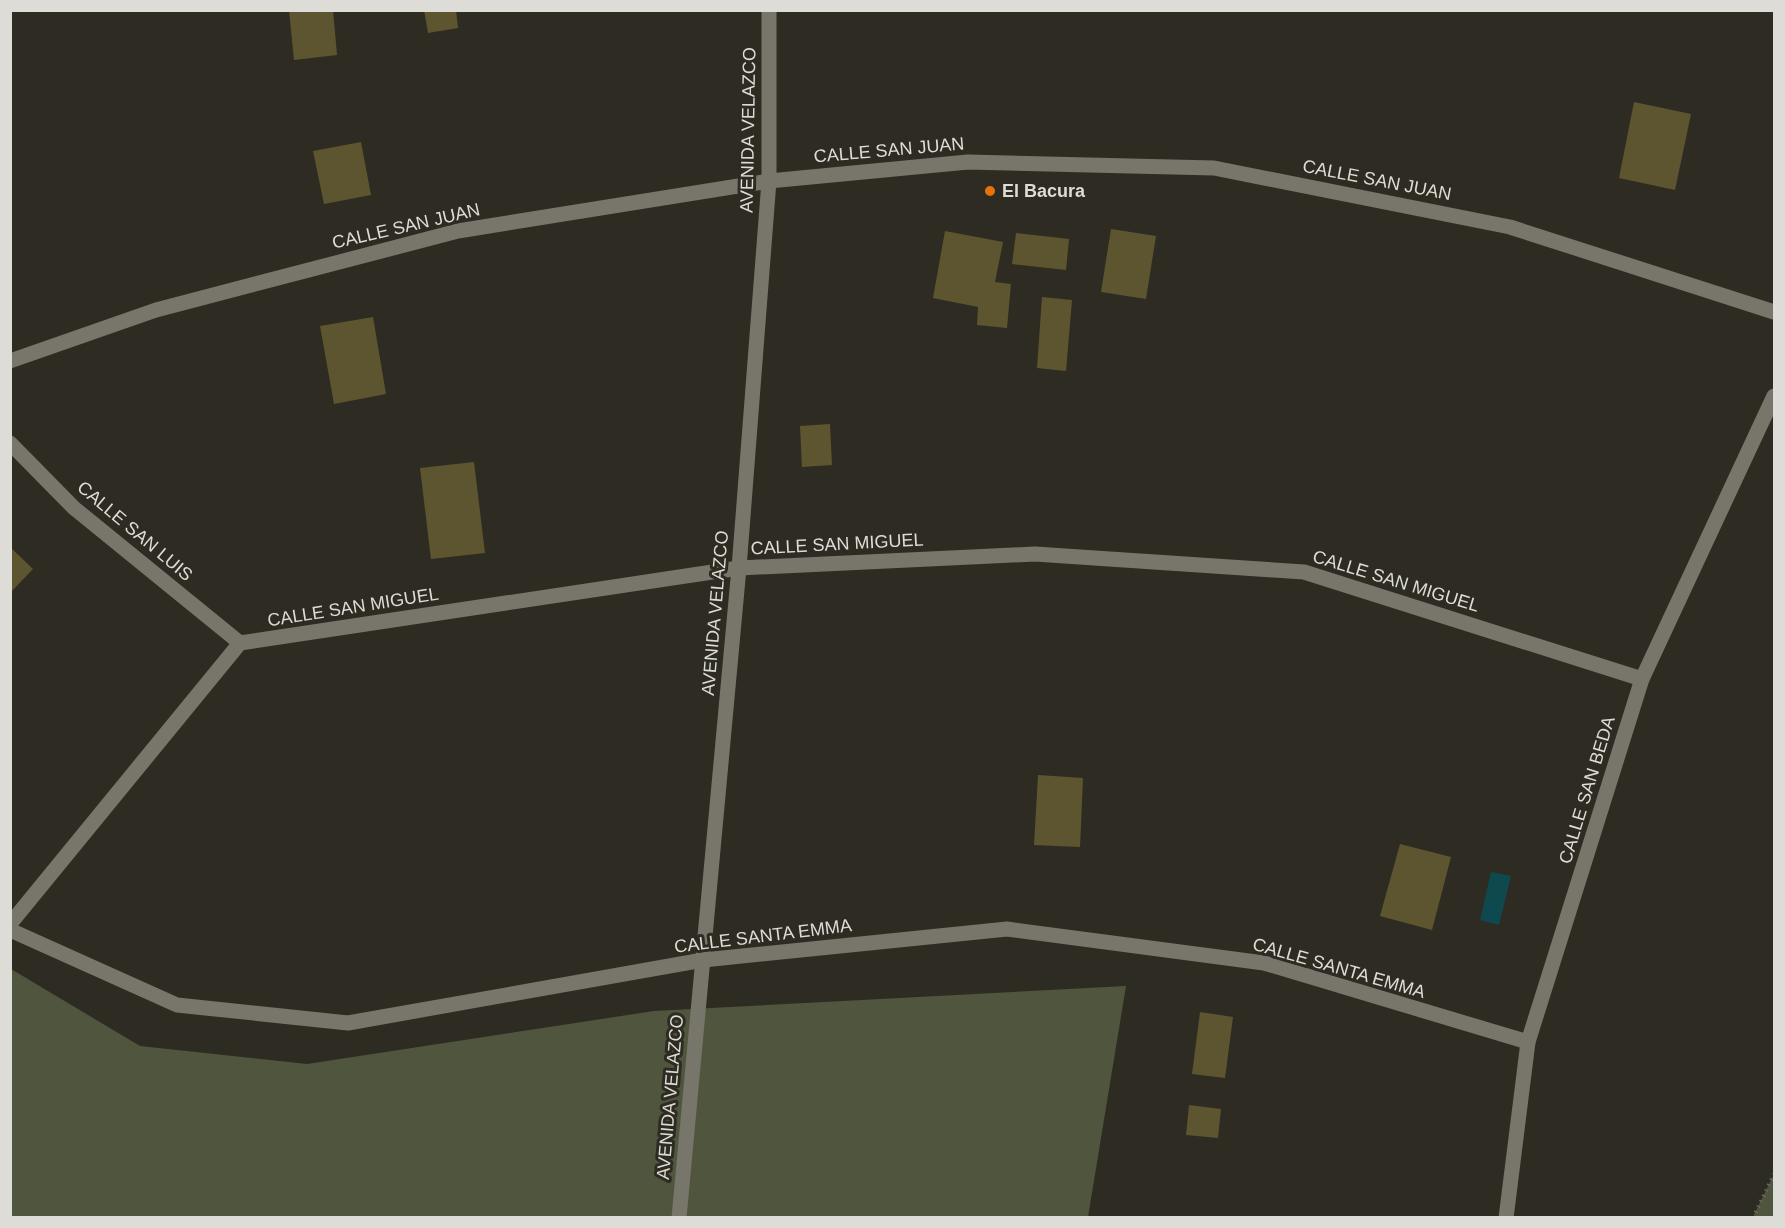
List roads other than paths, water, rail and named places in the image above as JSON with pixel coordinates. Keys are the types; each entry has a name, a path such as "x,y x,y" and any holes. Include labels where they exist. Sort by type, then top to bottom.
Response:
{"street":[{"name":"AVENIDA VELAZCO","path":"679,1218 739,568 769,181 769,10"},
{"name":"CALLE SAN JUAN","path":"10,361 156,310 458,231 769,181 968,162 1214,168 1510,227 1774,312"},
{"name":"CALLE SAN BEDA","path":"1506,1218 1528,1042 1642,679 1774,396"},
{"name":"CALLE SAN LUIS","path":"10,443 74,508 240,643"},
{"name":"CALLE SAN MIGUEL","path":"240,643 739,568 1035,554 1304,572 1642,679"},
{"path":"10,924 240,643"},
{"name":"CALLE SANTA EMMA","path":"10,930 177,1005 348,1023 702,960 1007,929 1264,963 1528,1042"}],"water":[{"path":"1491,872 1511,876 1499,925 1480,920"}],"place":[{"name":"El Bacura","path":"990,191"}]}
